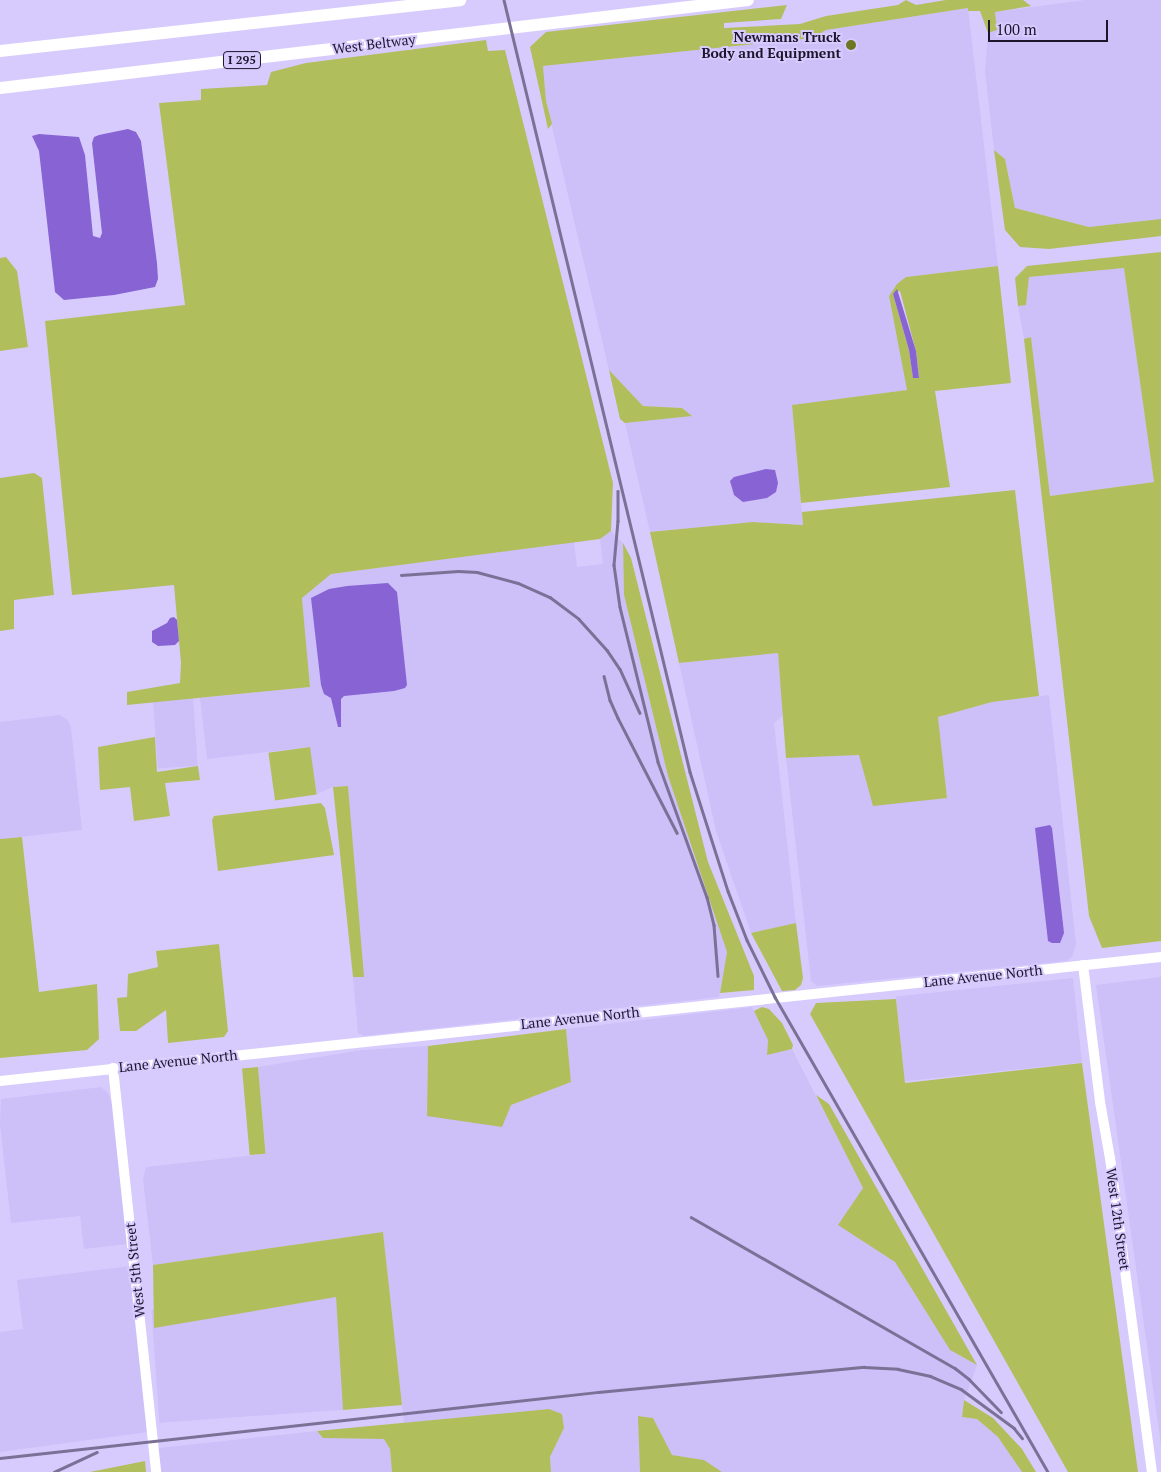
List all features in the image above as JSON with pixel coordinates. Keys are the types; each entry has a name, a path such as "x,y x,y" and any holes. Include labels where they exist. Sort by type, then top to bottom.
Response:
{"highway":[{"path":"0,51 460,0"},
{"name":"West Beltway","path":"0,88 748,0"}],"main road":[{"name":"Lane Avenue North","path":"0,1081 1161,957"},
{"name":"West 12th Street","path":"1084,965 1100,1102 1110,1158 1152,1472"},
{"name":"West 5th Street","path":"113,1068 156,1472"}],"shaded area":[{"path":"1085,0 1161,0 1161,219 1089,227 1015,208 1005,159 994,150 985,71 988,33 997,30 995,12"},
{"path":"968,8 998,266 906,277 889,296 907,390 792,405 803,525 753,522 650,532 625,423 691,416 682,408 643,406 609,370 546,101 543,66 813,38 826,30"},
{"path":"128,129 136,132 141,141 158,279 155,287 114,295 64,300 55,292 39,151 32,136 39,134 79,137 85,155 93,236 100,238 102,233 92,143 94,137 99,135"},
{"path":"1124,268 1154,482 1050,496 1031,337 1024,339 1018,306 1026,304 1029,277"},
{"path":"897,289 916,351 919,378 913,378 909,350 893,294"},
{"path":"766,469 775,470 778,483 776,492 767,498 743,502 734,495 730,481 734,477"},
{"path":"611,531 623,543 624,595 668,776 727,952 719,997 364,1036 358,1033 353,977 363,977 348,786 333,787 317,794 309,747 207,759 200,698 310,687 302,598 331,574 574,542 577,567 603,564 600,539"},
{"path":"388,583 397,592 407,685 405,688 394,691 344,696 341,699 341,727 338,727 331,698 324,694 321,685 311,598 329,589"},
{"path":"174,617 177,620 179,641 175,645 158,646 152,642 152,631"},
{"path":"778,653 784,715 774,723 796,923 751,933 716,831 679,663"},
{"path":"1049,695 1076,944 1072,957 1066,961 817,986 811,981 786,758 859,754 947,798 938,717 992,702"},
{"path":"193,698 198,766 158,769 153,701"},
{"path":"59,715 67,719 71,727 82,830 0,839 0,722"},
{"path":"1050,825 1052,828 1064,933 1060,943 1048,941 1035,828"},
{"path":"1161,977 1161,1445 1096,985"},
{"path":"1073,978 1082,1063 905,1081 896,997"},
{"path":"752,1007 768,1040 767,1054 792,1049 863,1188 839,1225 895,1262 950,1350 977,1365 964,1400 962,1417 977,1419 998,1437 1022,1472 722,1472 704,1460 672,1455 653,1418 639,1416 640,1472 551,1472 550,1457 564,1428 561,1414 549,1409 404,1423 383,1232 153,1265 143,1180 146,1167 266,1154 258,1067 362,1050 428,1046 427,1116 511,1105 571,1082 566,1029"},
{"path":"101,1087 108,1093 114,1109 128,1244 84,1249 80,1216 11,1223 0,1125 1,1099"},
{"path":"131,1266 148,1432 0,1452 0,1332 23,1329 17,1280"},
{"path":"336,1297 344,1410 159,1423 151,1310"},
{"path":"317,1431 323,1438 384,1439 390,1449 392,1472 161,1472 158,1448"}],"green space":[{"path":"906,0 916,5 946,0 1023,0 1031,6 995,12 997,30 988,33 980,11 968,11 968,8 826,30 813,38 543,66 546,101 552,124 548,129 530,47 546,32 787,5 781,19 724,23 724,28 800,24 826,16 898,5"},
{"path":"486,40 488,51 505,50 613,483 611,531 600,539 331,574 302,598 310,687 127,705 127,692 180,683 181,663 174,585 72,595 45,321 185,305 159,103 201,100 201,89 267,85 271,72 306,63"},
{"path":"994,150 1005,159 1015,208 1089,227 1161,219 1161,236 1049,249 1020,247 1005,230"},
{"path":"1161,252 1161,941 1102,948 1089,916 1024,339 1031,337 1050,496 1154,482 1124,268 1029,277 1026,305 1018,306 1015,278 1027,266"},
{"path":"6,257 17,271 28,347 0,351 0,258"},
{"path":"998,266 1011,383 935,391 950,487 801,503 792,405 907,390 889,296 897,284 906,277","holes":["900,291 916,351 919,377 913,377 909,350 893,294"]},
{"path":"609,370 643,406 682,408 692,416 625,423 620,419"},
{"path":"34,473 42,478 54,595 14,600 14,629 0,631 0,478"},
{"path":"1015,490 1039,696 992,702 938,717 947,798 873,806 859,755 786,758 778,653 679,663 650,532 753,522 803,525 802,512"},
{"path":"623,543 631,558 708,862 754,976 754,990 720,993 727,952 668,776 624,595"},
{"path":"155,737 157,772 198,766 200,780 165,783 170,816 134,821 130,787 100,790 98,747"},
{"path":"310,747 317,795 275,800 268,753"},
{"path":"348,786 364,977 353,977 333,787"},
{"path":"321,803 325,808 334,855 218,871 212,820 214,816"},
{"path":"22,837 39,992 97,984 99,1039 87,1050 0,1058 0,839"},
{"path":"796,923 803,978 801,985 795,990 782,991 751,933"},
{"path":"219,944 228,1031 224,1037 168,1043 166,1010 136,1031 120,1031 117,998 127,997 128,974 158,967 156,951"},
{"path":"896,999 905,1083 1082,1063 1138,1472 1068,1472 810,1014 816,1003"},
{"path":"762,1007 769,1009 782,1023 793,1045 792,1049 767,1055 768,1040 754,1011"},
{"path":"566,1029 571,1082 511,1105 502,1127 427,1116 428,1046"},
{"path":"258,1067 266,1154 250,1155 242,1068"},
{"path":"816,1095 829,1104 977,1365 950,1350 895,1262 838,1225 863,1188"},
{"path":"383,1232 402,1405 343,1410 336,1297 154,1328 153,1265"},
{"path":"964,1400 993,1418 1022,1449 1036,1472 1022,1472 998,1437 977,1419 962,1417"},
{"path":"549,1409 562,1414 564,1428 550,1457 551,1472 392,1472 390,1449 384,1439 323,1438 317,1431"},
{"path":"638,1416 653,1418 672,1455 704,1460 722,1472 640,1472"},
{"path":"145,1461 146,1472 90,1472"}],"railway":[{"path":"504,0 690,772 728,891 747,940 775,997 1048,1472"},
{"path":"618,491 618,521 614,565 620,607 658,762 707,897 714,925 718,976"},
{"path":"401,575 458,571 477,572 518,583 550,597 579,619 607,650 620,669 640,713"},
{"path":"604,676 610,700 618,718 677,833"},
{"path":"691,1217 955,1368 969,1379 1001,1412"},
{"path":"0,1458 598,1392 864,1367 898,1369 930,1376 961,1389 1014,1428 1022,1438"},
{"path":"54,1472 97,1452"}],"place":[{"name":"Newmans Truck Body and Equipment","path":"851,45"}]}
